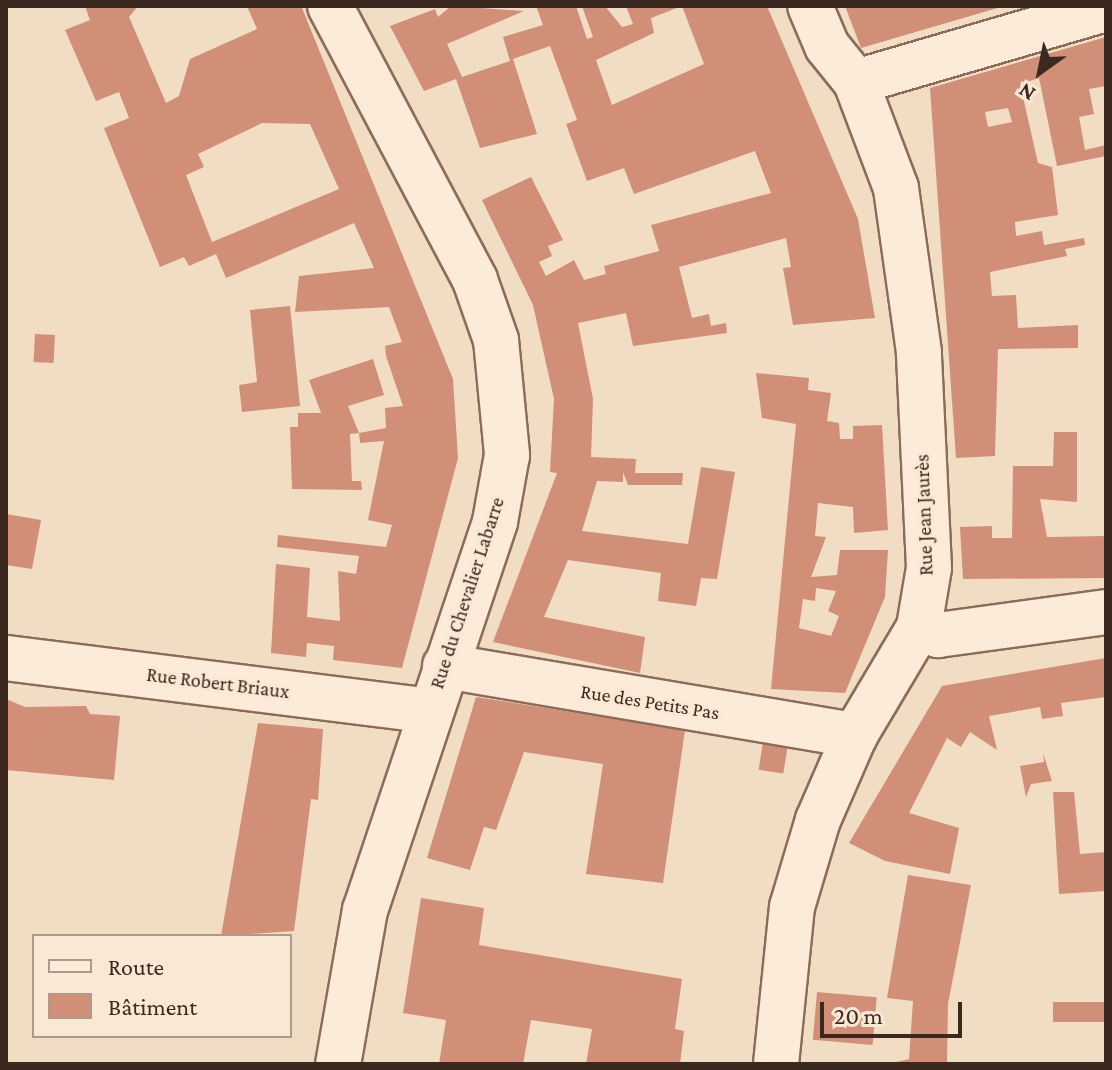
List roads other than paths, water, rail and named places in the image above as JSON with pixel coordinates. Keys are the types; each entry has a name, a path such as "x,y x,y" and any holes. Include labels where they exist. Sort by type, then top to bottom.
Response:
{"street":[{"name":"Rue du Chevalier Labarre","path":"330,6 475,280 496,340 507,455 495,522 365,910 338,1064"},
{"name":"Rue Jean Jaurès","path":"776,1064 792,907 818,820 855,735 919,627 929,568 919,352 896,188 856,82 827,46 810,6"},
{"path":"856,82 1106,9"},
{"path":"919,627 938,635 1106,612"},
{"name":"Rue Robert Briaux","path":"6,658 430,711"},
{"name":"Rue des Petits Pas","path":"445,666 855,735"}]}
